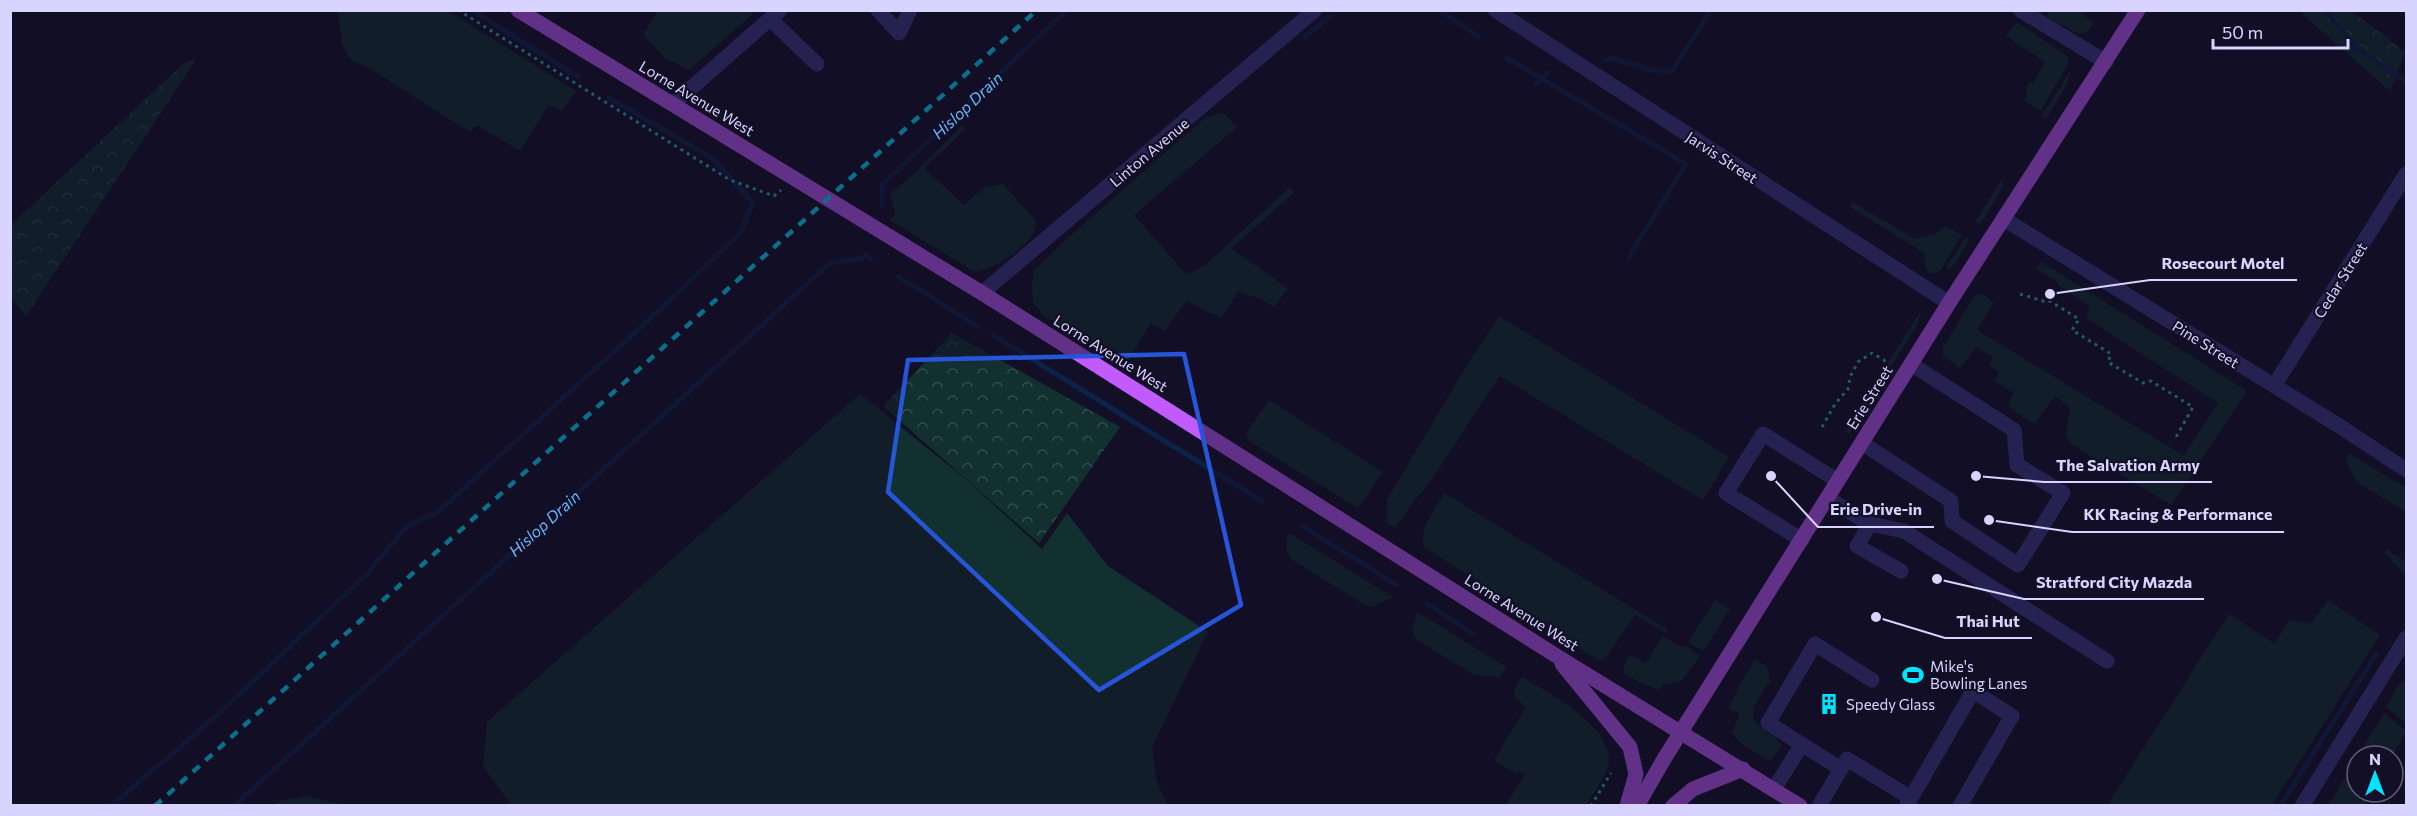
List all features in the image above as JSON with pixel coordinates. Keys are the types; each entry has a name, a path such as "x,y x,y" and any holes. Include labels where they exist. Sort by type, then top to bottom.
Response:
{"main road":[{"name":"Lorne Avenue West","path":"518,10 982,293 1555,655 1800,806"},
{"name":"Erie Street","path":"1637,806 1949,303 2138,10"},
{"path":"1555,655 1630,747 1636,774 1627,806"},
{"path":"1673,806 1693,789 1743,769"}],"street":[{"path":"878,10 899,33 910,10"},
{"name":"Linton Avenue","path":"982,293 1315,10"},
{"name":"Jarvis Street","path":"1495,10 1949,303"},
{"path":"2020,10 2106,62"},
{"path":"673,104 775,15 817,64"},
{"name":"Cedar Street","path":"2274,386 2406,174"},
{"name":"Pine Street","path":"2004,219 2406,470"},
{"path":"1862,443 1951,501 1952,521 2018,565 2063,493 2017,465 2014,430 1911,364"},
{"path":"1802,540 1783,526 1726,493 1763,434 1838,481"},
{"path":"1827,498 1870,524 1904,531 2107,661"},
{"path":"1870,524 1857,546 1901,571"},
{"path":"2302,806 2406,638"},
{"path":"1841,769 1768,723 1815,644 1872,680"},
{"path":"1819,806 1847,759 1909,802 1973,691 2012,716 1960,806"},
{"path":"1774,789 1802,744"}],"path":[{"path":"458,10 730,180 774,196 794,178"},
{"path":"2020,294 2043,301 2048,300 2079,319 2072,330 2111,354 2108,362 2143,383 2151,381 2193,407 2176,437"},
{"path":"1822,427 1848,389 1850,377 1858,362 1872,353 1887,362"},
{"path":"1591,806 1611,773"}],"highlighted area":[{"path":"1184,354 1241,605 1099,690 888,492 908,360"}],"green space":[{"path":"659,10 756,11 689,70 664,57 643,35"},
{"path":"338,11 448,11 576,91 561,111 548,105 520,151 477,125 470,132 366,66 352,61 342,44"},
{"path":"2049,11 2078,11 2094,23 2087,32 2079,34 2047,17"},
{"path":"2299,11 2352,11 2405,52 2390,91"},
{"path":"2017,22 2067,56 2069,62 2041,110 2024,100 2028,94 2025,91 2030,81 2033,83 2045,62 2006,36"},
{"path":"196,60 26,316 11,298 11,225 185,62"},
{"path":"2070,71 2068,82 2046,119 2042,116"},
{"path":"1225,114 1237,127 1134,215 1186,274 1204,266 1290,187 1294,192 1231,249 1288,288 1274,307 1261,299 1238,292 1221,318 1186,301 1165,331 1151,323 1128,361 1122,363 1045,317 1033,303 1034,271 1061,244 1205,118"},
{"path":"962,125 966,129 924,168 964,205 985,187 1003,184 1035,220 1035,228 1024,245 1004,260 975,272 890,220 895,214 890,194 915,173"},
{"path":"2001,181 2004,185 1980,224 1975,222"},
{"path":"1852,202 1915,239 1936,234 1945,226 1962,235 1941,269 1937,273 1930,273 1926,268 1924,253 1850,207"},
{"path":"1966,237 1969,241 1955,264 1947,271 1947,266"},
{"path":"2041,262 2247,391 2171,505 2073,445 2066,436 2070,408 2055,396 2034,424 2008,406 2013,393 1995,381 1999,372 1989,365 1993,357 1976,347 1960,368 1943,356 1943,347 1974,297 1977,294 1984,295 1994,303 1977,330 2184,456 2218,403 2086,318 2090,306 2036,269"},
{"path":"1922,309 1918,323 1849,434 1845,432"},
{"path":"1499,316 1729,457 1703,500 1500,376 1446,458 1401,519 1394,527 1387,524 1387,500 1467,365"},
{"path":"952,333 1120,427 1039,543 883,406"},
{"path":"860,394 968,481 1042,549 1067,513 1108,566 1208,632 1152,747 1156,779 1167,805 511,805 483,766 487,722"},
{"path":"1269,400 1383,472 1358,508 1249,441 1246,434"},
{"path":"2349,453 2406,488 2406,512 2357,482 2345,459"},
{"path":"1444,493 1667,629 1666,633 1635,615 1605,659 1600,661 1554,633 1556,631 1424,547 1426,525"},
{"path":"1289,533 1393,597 1373,606 1367,606 1291,559 1286,546"},
{"path":"2386,549 2406,562 2406,575 2385,554"},
{"path":"1715,600 1730,609 1703,651 1688,642"},
{"path":"2328,600 2380,635 2272,805 2108,804 2229,614 2275,644 2289,620 2311,624"},
{"path":"1417,612 1506,667 1500,677 1474,675 1416,639 1412,631"},
{"path":"1663,636 1680,647 1686,646 1700,656 1681,681 1662,685 1659,690 1623,672 1627,658 1632,656 1646,663"},
{"path":"1755,659 1767,667 1770,681 1756,702 1753,714 1760,726 1776,738 1781,746 1770,761 1742,744 1732,734 1740,713 1729,709"},
{"path":"1522,677 1580,714 1604,741 1609,755 1607,769 1586,805 1506,805 1525,775 1518,771 1516,774 1494,760 1526,707 1515,697 1514,689"},
{"path":"2403,681 2406,682 2406,723 2386,707"},
{"path":"2384,713 2406,731 2399,744 2365,744"},
{"path":"2345,778 2345,804 2365,804 2364,805 2329,805"},
{"path":"306,796 344,805 274,805 280,801"}],"waterway":[{"path":"472,10 578,77"},
{"name":"Hislop Drain","path":"882,206 882,185 1067,10"},
{"path":"1605,60 1611,58 1652,70 1672,71 1711,10"},
{"path":"2325,10 2354,46 2406,82"},
{"path":"1442,12 1478,36"},
{"path":"1305,37 1329,17"},
{"path":"1507,58 1686,164 1629,257"},
{"path":"1535,85 1548,73"},
{"path":"111,806 215,717 366,575 407,526 438,512 663,307 741,232 753,203 712,158 609,98"},
{"path":"865,254 871,259"},
{"name":"Hislop Drain","path":"234,806 830,263 863,258"},
{"path":"899,277 979,327"},
{"path":"993,335 1262,501"},
{"path":"1302,526 1397,585"},
{"path":"1427,604 1473,634"},
{"path":"2280,806 2377,653"}],"railway":[{"path":"155,806 1037,10"}],"place":[{"name":"Rosecourt Motel","path":"2050,294"},
{"name":"Erie Drive-in","path":"1771,476"},
{"name":"The Salvation Army","path":"1976,476"},
{"name":"KK Racing & Performance","path":"1989,520"},
{"name":"Stratford City Mazda","path":"1937,579"},
{"name":"Thai Hut","path":"1876,617"},
{"name":"Mike's Bowling Lanes","path":"1913,675"},
{"name":"Speedy Glass","path":"1829,704"}]}
